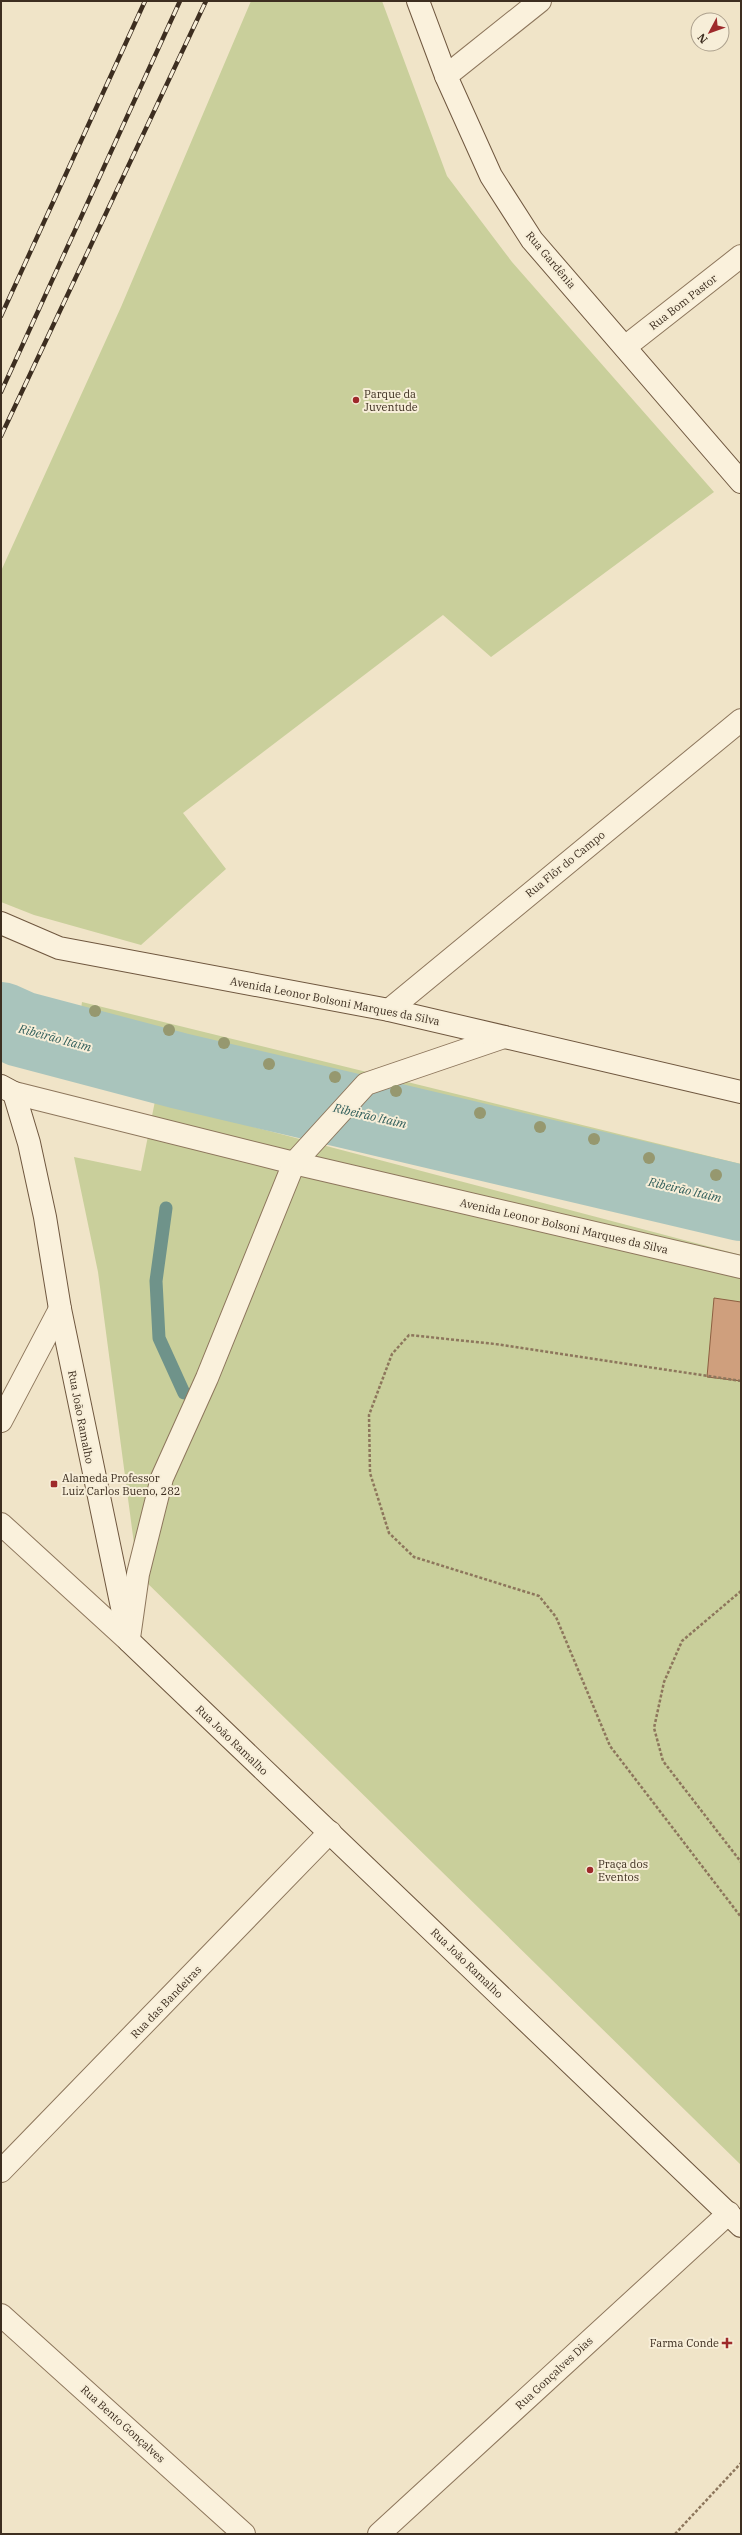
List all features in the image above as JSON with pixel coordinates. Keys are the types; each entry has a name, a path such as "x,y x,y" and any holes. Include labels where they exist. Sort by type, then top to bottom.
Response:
{"street":[{"name":"Rua Gardênia","path":"418,1 446,76 491,176 532,240 741,482"},
{"path":"446,76 540,1"},
{"name":"Rua Bom Pastor","path":"625,348 741,256"},
{"name":"Rua Flôr do Campo","path":"389,1010 741,720"},
{"name":"Avenida Leonor Bolsoni Marques da Silva","path":"1,923 59,948 389,1010 741,1092"},
{"path":"129,1641 138,1574 162,1478 207,1378 294,1163 323,1129 366,1084 504,1038"},
{"name":"Avenida Leonor Bolsoni Marques da Silva","path":"8,1089 294,1163 741,1267"},
{"name":"Rua João Ramalho","path":"8,1089 29,1143 45,1217 60,1309 129,1641 735,2219"},
{"path":"1,1421 60,1309"},
{"path":"1,1524 129,1641"},
{"name":"Rua das Bandeiras","path":"1,2171 330,1832"},
{"name":"Rua Gonçalves Dias","path":"379,2534 735,2219"},
{"name":"Rua Bento Gonçalves","path":"1,2315 244,2534"}],"path":[{"path":"741,1381 495,1344 409,1335 392,1354 369,1415 370,1473 389,1533 414,1557 539,1596 556,1617 610,1746 741,1917"},
{"path":"741,1591 682,1641 664,1682 654,1728 663,1761 741,1862"},
{"path":"675,2534 741,2463"}],"green space":[{"name":"Parque da Juventude","path":"251,1 382,1 447,176 512,262 714,492 491,657 443,615 183,813 226,869 141,945 34,915 1,902 1,571 121,307"},
{"path":"82,1002 741,1164 741,1183 80,1016"},
{"name":"Praça dos Eventos","path":"155,1101 741,1255 741,2165 138,1574 98,1272 74,1157 141,1171"}],"building":[{"path":"714,1298 741,1302 741,1381 707,1377"}],"waterway":[{"name":"Ribeirão Itaim","path":"1,1020 21,1029 180,1071 741,1203"},
{"path":"166,1208 156,1281 159,1338 184,1393"}],"railway":[{"path":"1,316 145,1"},
{"path":"1,392 180,1"},
{"path":"1,436 206,1"}],"place":[{"name":"Parque da Juventude","path":"356,400"},
{"name":"Alameda Professor Luiz Carlos Bueno, 282","path":"54,1484"},
{"name":"Praça dos Eventos","path":"590,1870"},
{"name":"Farma Conde","path":"727,2343"}]}
